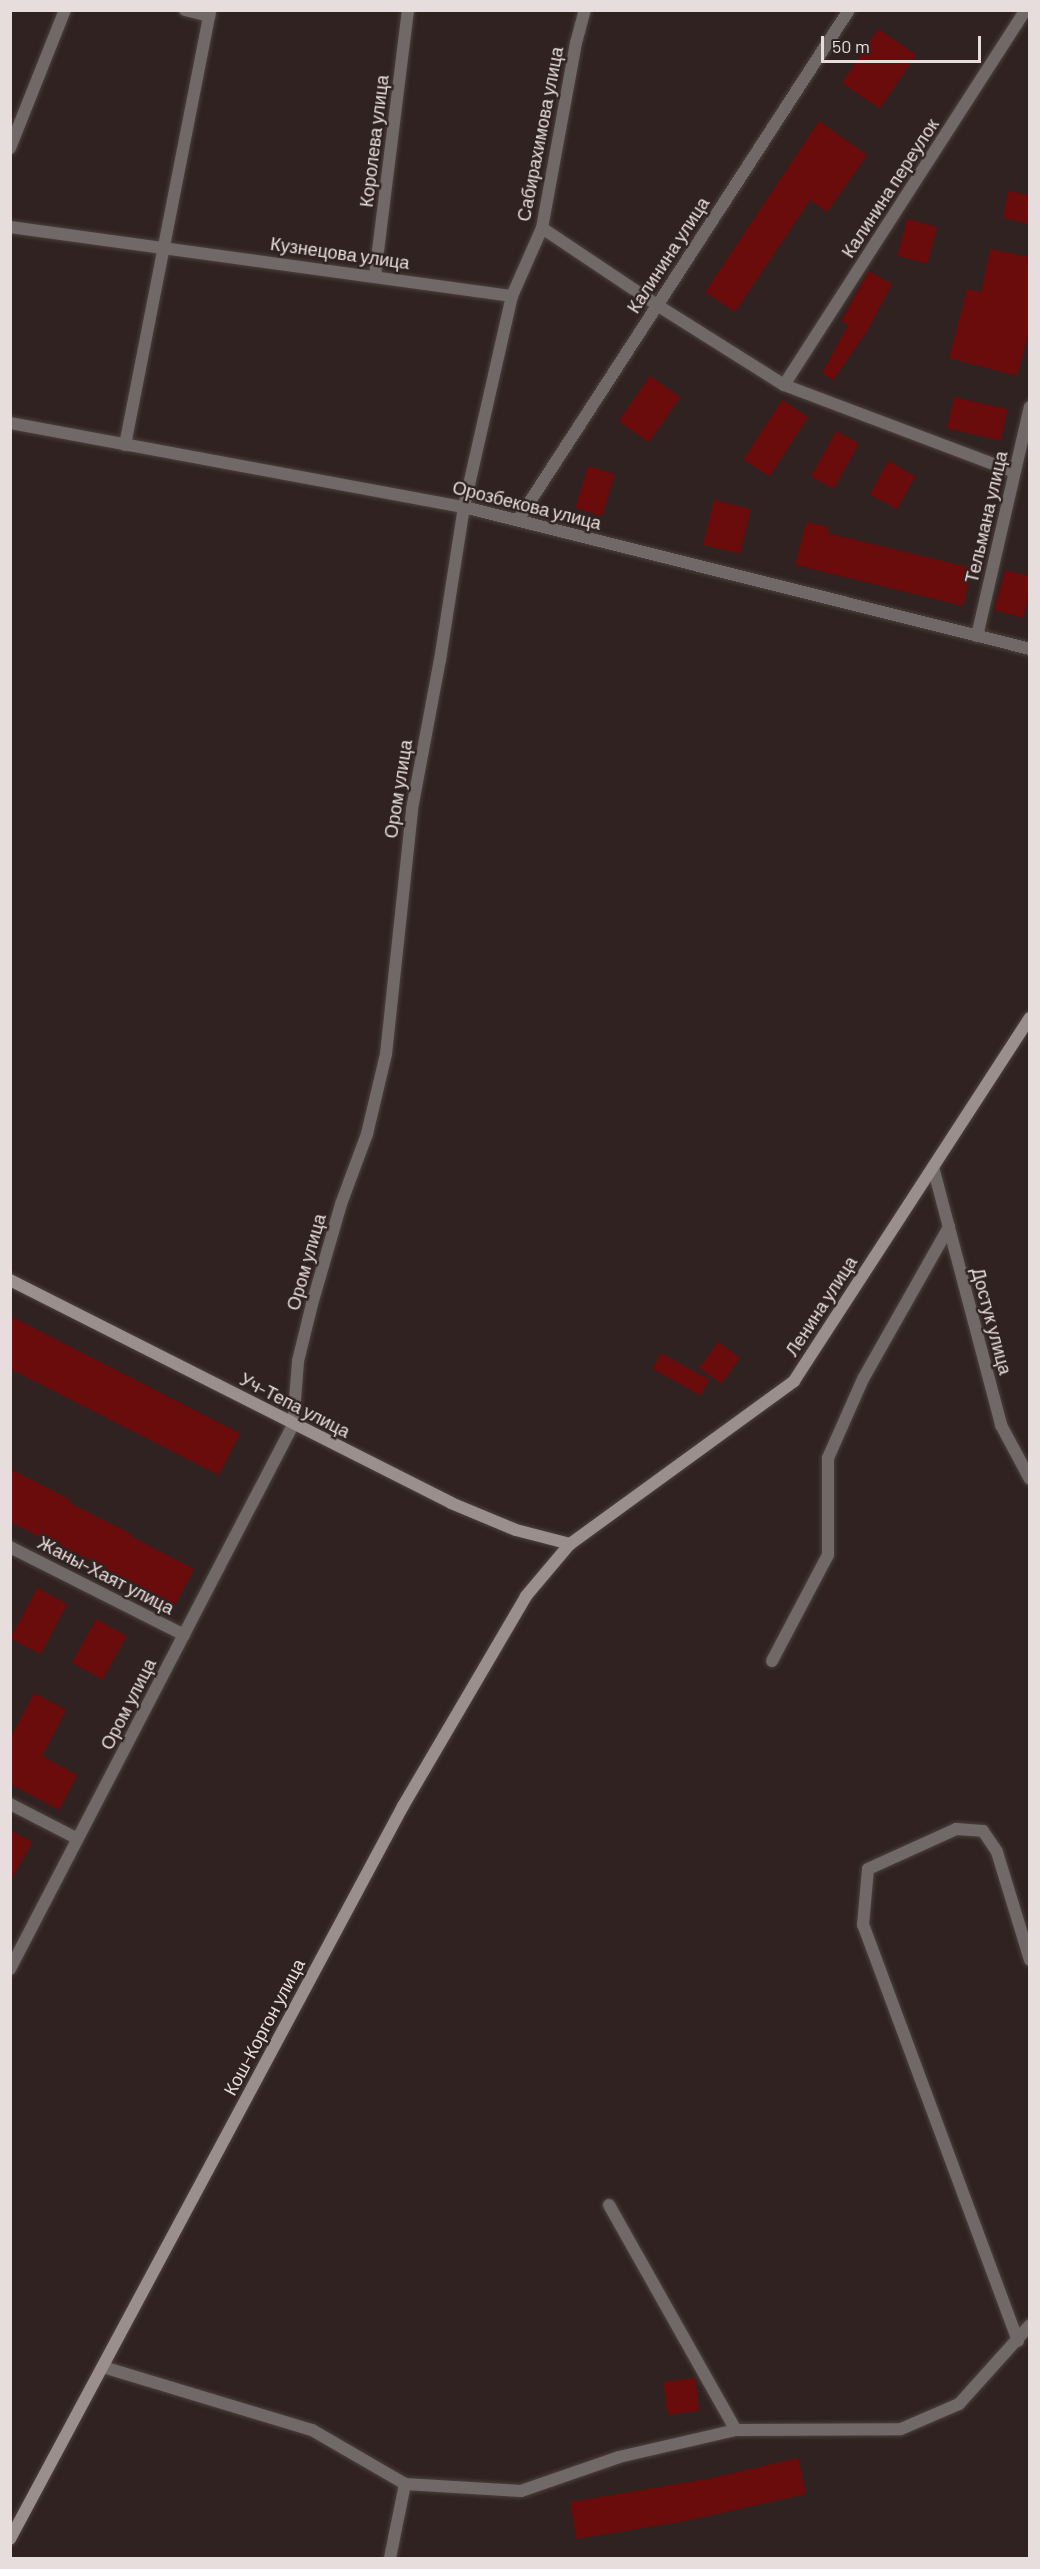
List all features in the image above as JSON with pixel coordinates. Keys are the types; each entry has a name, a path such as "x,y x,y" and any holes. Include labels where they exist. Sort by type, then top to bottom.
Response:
{"street":[{"path":"10,148 65,10"},
{"path":"125,445 210,13 185,10"},
{"name":"Королева улица","path":"375,275 408,10"},
{"name":"Сабирахимова улица","path":"464,507 512,296 542,228 576,43 585,10"},
{"name":"Калинина улица","path":"518,520 849,10"},
{"name":"Калинина переулок","path":"784,385 1026,10"},
{"name":"Кузнецова улица","path":"10,226 375,275 512,296"},
{"path":"542,228 657,305 784,385 1014,472"},
{"name":"Тельмана улица","path":"977,636 1029,407"},
{"name":"Орозбекова улица","path":"10,423 464,507 1029,649"},
{"name":"Ором улица","path":"10,1969 293,1425 298,1361 312,1304 341,1204 367,1134 386,1054 411,809 440,660 464,507"},
{"name":"Ленина улица","path":"570,1544 794,1381 1029,1018"},
{"name":"Достук улица","path":"933,1167 1001,1425 1029,1479"},
{"path":"772,1661 828,1555 828,1458 863,1379 949,1227"},
{"name":"Уч-Тепа улица","path":"10,1280 451,1503 516,1530 570,1544"},
{"name":"Кош-Коргон улица","path":"10,2539 403,1806 526,1596 570,1544"},
{"name":"Жаны-Хаят улица","path":"10,1547 184,1635"},
{"path":"10,1804 78,1839"},
{"path":"1018,2341 863,1924 868,1869 956,1829 983,1831 997,1852 1029,1960"},
{"path":"609,2205 736,2430"},
{"path":"103,2367 312,2430 405,2484 520,2491 619,2457 736,2430 901,2429 959,2404 1018,2341 1029,2325"},
{"path":"390,2559 405,2484"}],"building":[{"path":"878,29 916,55 880,109 842,83"},
{"path":"819,121 867,155 827,212 810,200 735,312 705,292"},
{"path":"1008,191 1029,195 1029,224 1003,218"},
{"path":"907,219 937,227 927,264 897,256"},
{"path":"990,249 1029,257 1029,330 1017,376 949,358 967,289 981,292"},
{"path":"868,271 892,284 867,331 833,380 822,373 848,325 841,321"},
{"path":"650,376 680,397 649,442 618,421"},
{"path":"954,397 1008,409 1000,441 947,428"},
{"path":"782,400 808,417 769,476 743,460"},
{"path":"836,431 859,444 834,489 811,476"},
{"path":"888,461 915,476 897,509 870,494"},
{"path":"588,466 615,474 602,516 575,508"},
{"path":"714,500 751,509 740,554 703,545"},
{"path":"806,522 829,527 827,533 972,568 963,606 795,565"},
{"path":"1005,570 1029,576 1029,593 1023,618 994,610"},
{"path":"10,1316 240,1433 219,1475 10,1369"},
{"path":"718,1342 740,1358 721,1384 699,1368"},
{"path":"661,1353 709,1380 700,1395 652,1369"},
{"path":"10,1469 71,1500 69,1503 194,1569 175,1605 51,1540 50,1542 10,1522"},
{"path":"37,1588 67,1604 40,1654 10,1638"},
{"path":"96,1619 127,1636 102,1680 72,1663"},
{"path":"34,1693 66,1710 42,1756 77,1775 59,1810 10,1784 10,1738"},
{"path":"10,1830 32,1842 10,1882"},
{"path":"695,2378 699,2411 667,2415 663,2382"},
{"path":"798,2458 806,2494 690,2520 576,2539 570,2502 712,2478"}]}
